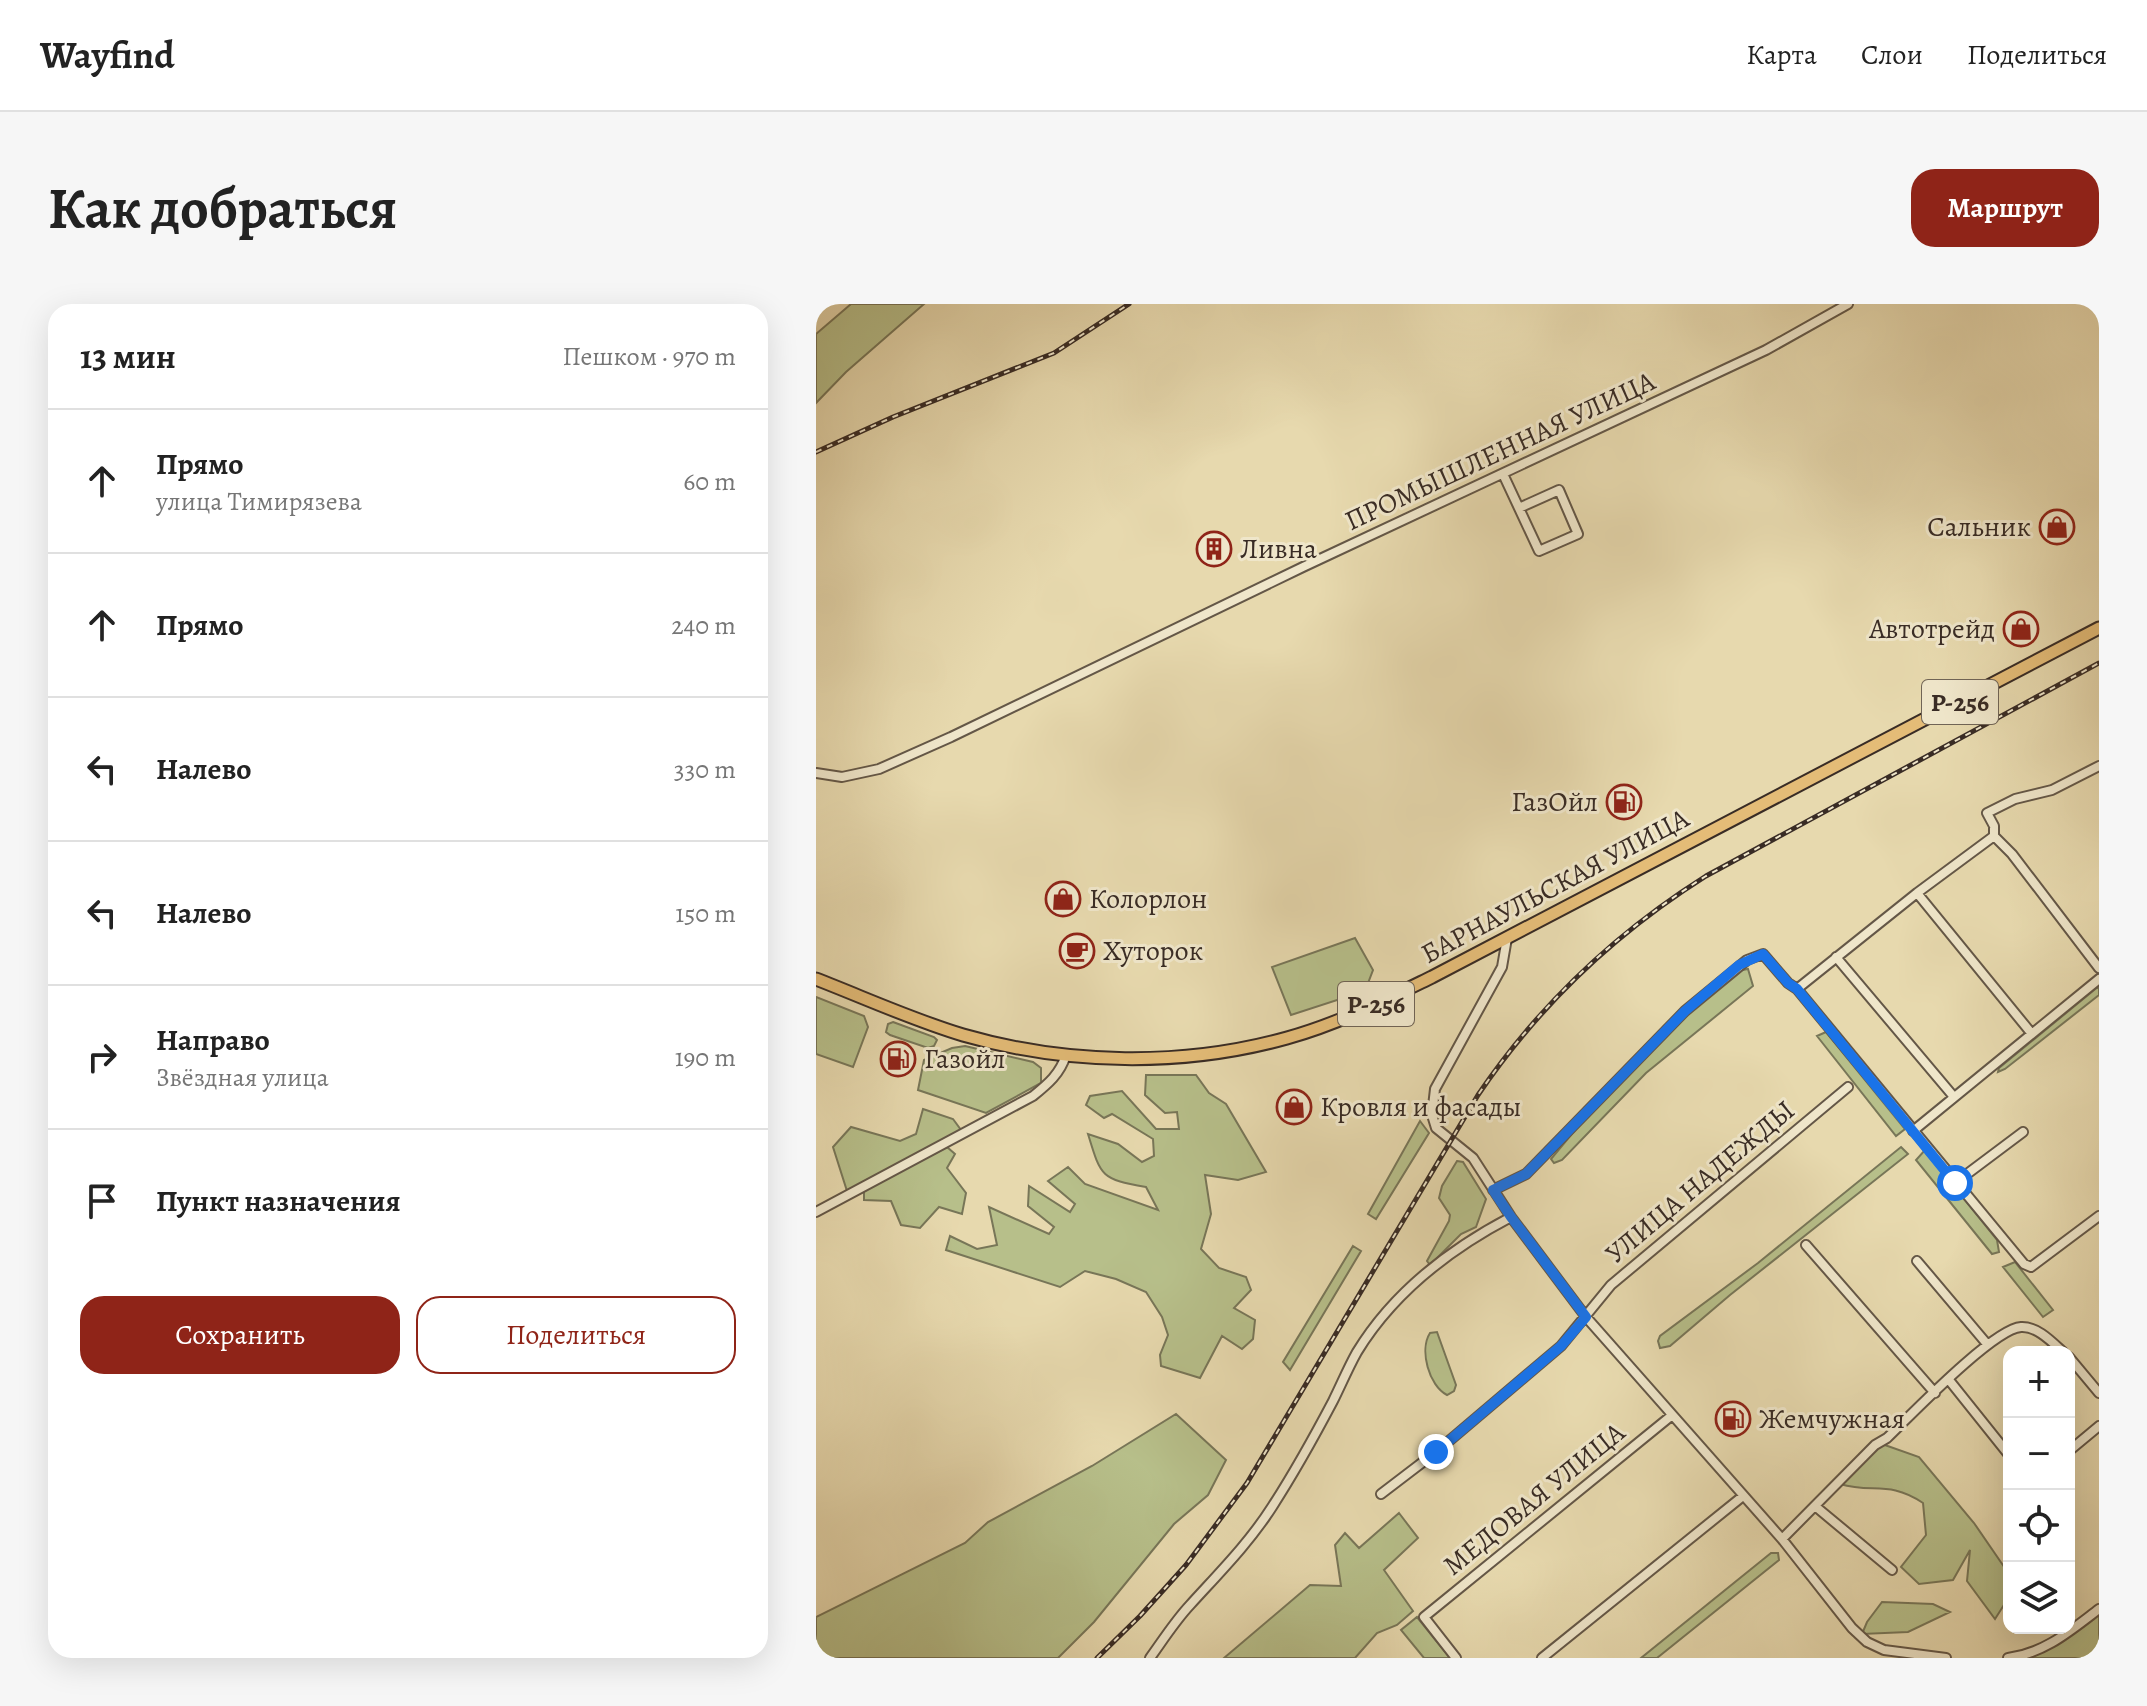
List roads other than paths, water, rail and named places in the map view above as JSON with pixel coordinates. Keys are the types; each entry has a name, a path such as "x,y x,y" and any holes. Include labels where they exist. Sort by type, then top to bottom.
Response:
{"highway":[{"name":"БАРНАУЛЬСКАЯ УЛИЦА","path":"816,979 963,1035 1020,1049 1066,1055 1175,1057 1237,1049 1287,1038 1353,1015 1507,938 2099,628"}],"street":[{"name":"ПРОМЫШЛЕННАЯ УЛИЦА","path":"816,773 842,777 879,769 1766,350 1848,304"},
{"path":"1503,474 1539,551 1578,534 1559,490 1519,508"},
{"path":"2099,766 2052,790 2015,799 1987,813 1994,826 1994,836 2012,854 2099,968"},
{"path":"1797,989 1994,836"},
{"path":"1917,893 2032,1034"},
{"path":"1507,938 1502,967 1435,1089 1432,1115 1436,1128 1473,1158 1511,1217 1586,1317 1782,1539 1852,1628 1867,1642 1884,1650 1946,1658"},
{"path":"1493,1190 1526,1174 1685,1011 1747,960 1763,954 1797,989 1955,1183 2028,1266 2099,1216"},
{"path":"1836,957 1954,1097"},
{"path":"1913,1131 2099,979"},
{"path":"816,1212 1033,1096 1051,1082 1062,1068 1066,1055"},
{"name":"УЛИЦА НАДЕЖДЫ","path":"1381,1494 1561,1346 1611,1285 1848,1087"},
{"path":"1955,1183 2023,1132"},
{"path":"1150,1658 1187,1607 1227,1566 1271,1509 1316,1433 1357,1353 1380,1320 1403,1294 1436,1265 1475,1236 1511,1217"},
{"path":"1806,1245 1935,1393"},
{"path":"1917,1261 1987,1344"},
{"path":"1782,1539 1875,1445 1887,1438 1987,1344 2011,1329 2023,1327 2056,1346"},
{"path":"2075,1364 2099,1393"},
{"path":"1949,1380 2003,1448"},
{"name":"МЕДОВАЯ УЛИЦА","path":"1456,1658 1424,1617 1671,1416"},
{"path":"2075,1446 2099,1426"},
{"path":"1542,1658 1743,1496"},
{"path":"1815,1506 1892,1570"},
{"path":"2008,1658 2024,1656 2062,1638 2099,1609"}],"railway":[{"path":"816,452 893,417 1054,353 1129,304"},
{"path":"1097,1658 1186,1565 1247,1483 1478,1095 1526,1031 1580,974 1640,922 1706,876 2099,663"}],"place":[{"name":"Сальник","path":"2057,527"},
{"name":"Ливна","path":"1214,549"},
{"name":"Автотрейд","path":"2021,629"},
{"name":"ГазОйл","path":"1624,802"},
{"name":"Колорлон","path":"1063,899"},
{"name":"Хуторок","path":"1077,951"},
{"name":"Газойл","path":"898,1059"},
{"name":"Кровля и фасады","path":"1294,1107"},
{"name":"Жемчужная","path":"1733,1419"}]}
